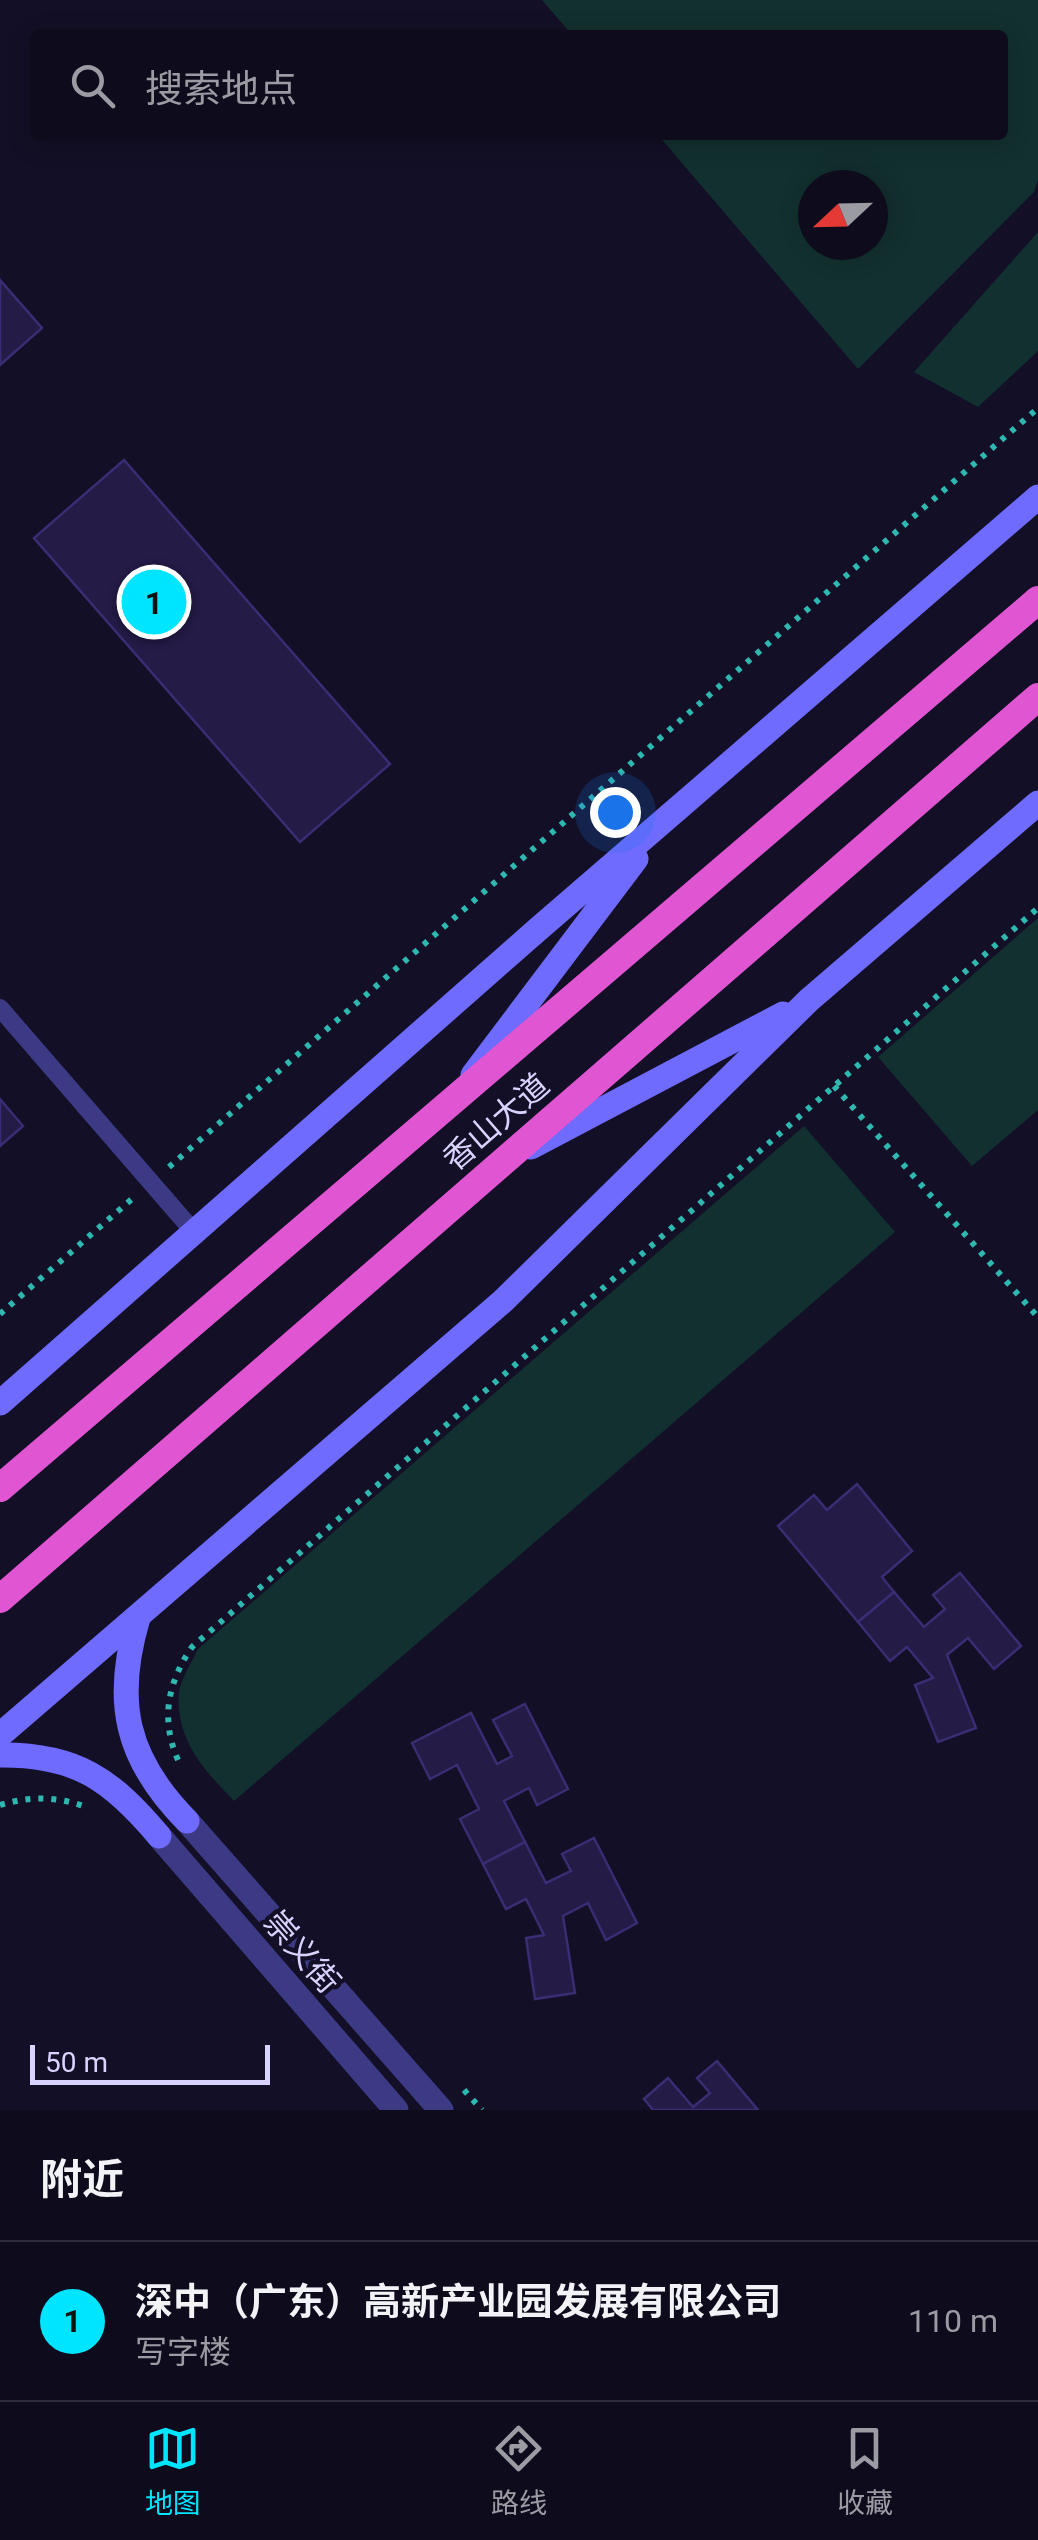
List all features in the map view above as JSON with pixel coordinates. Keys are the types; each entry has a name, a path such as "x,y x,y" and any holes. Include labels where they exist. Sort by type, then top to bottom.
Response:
{"highway":[{"name":"香山大道","path":"0,1488 1038,600"},
{"name":"香山大道","path":"0,1599 1038,697"}],"main road":[{"path":"0,1404 1038,497"},
{"path":"0,1734 503,1301 808,1000 1038,803"},
{"path":"455,1099 666,819"},
{"path":"504,1161 808,1000"},
{"path":"138,1618 127,1654 124,1692 130,1730 152,1779 187,1821"},
{"path":"0,1755 27,1754 82,1768 126,1796 159,1836"}],"street":[{"path":"187,1821 441,2110"},
{"name":"崇义街","path":"159,1836 396,2110"}],"lane":[{"path":"0,1008 194,1232"}],"path":[{"path":"0,1314 1038,408"},
{"path":"186,1775 170,1739 168,1700 173,1681 192,1647 1038,908"},
{"path":"834,1086 1037,1316"},
{"path":"0,1806 28,1797 70,1801 98,1811"},
{"path":"456,2081 482,2110"}],"green space":[{"path":"542,0 1038,0 1038,180 1034,192 858,369 662,140 1008,140 1008,30 568,30"},
{"path":"1038,232 1038,351 978,407 914,372"},
{"path":"1038,918 1038,1110 972,1166 878,1057"},
{"path":"804,1126 895,1232 234,1801 202,1765 182,1724 180,1687 198,1649"}],"building":[{"path":"0,280 42,328 0,365"},
{"path":"124,460 390,764 300,842 34,538"},
{"path":"0,1099 23,1126 0,1146"},
{"path":"857,1484 912,1551 882,1577 894,1592 858,1622 778,1526 814,1495 827,1510"},
{"path":"960,1573 1021,1646 994,1669 968,1638 947,1655 976,1728 938,1742 915,1685 933,1678 907,1647 890,1661 858,1622 894,1592 924,1627 945,1609 933,1595"},
{"path":"525,1704 568,1789 537,1805 529,1788 504,1801 525,1842 483,1864 460,1819 479,1809 457,1765 430,1779 412,1743 471,1713 497,1764 512,1756 493,1720"},
{"path":"594,1838 637,1923 606,1940 588,1903 563,1916 575,1993 535,1999 526,1938 544,1935 526,1899 506,1909 483,1864 525,1842 546,1883 571,1871 562,1854"},
{"path":"717,2061 758,2110 653,2110 644,2099 668,2078 693,2107 710,2093 697,2078"}],"place":[{"name":"深中（广东）高新产业园发展有限公司","path":"154,602"}]}
